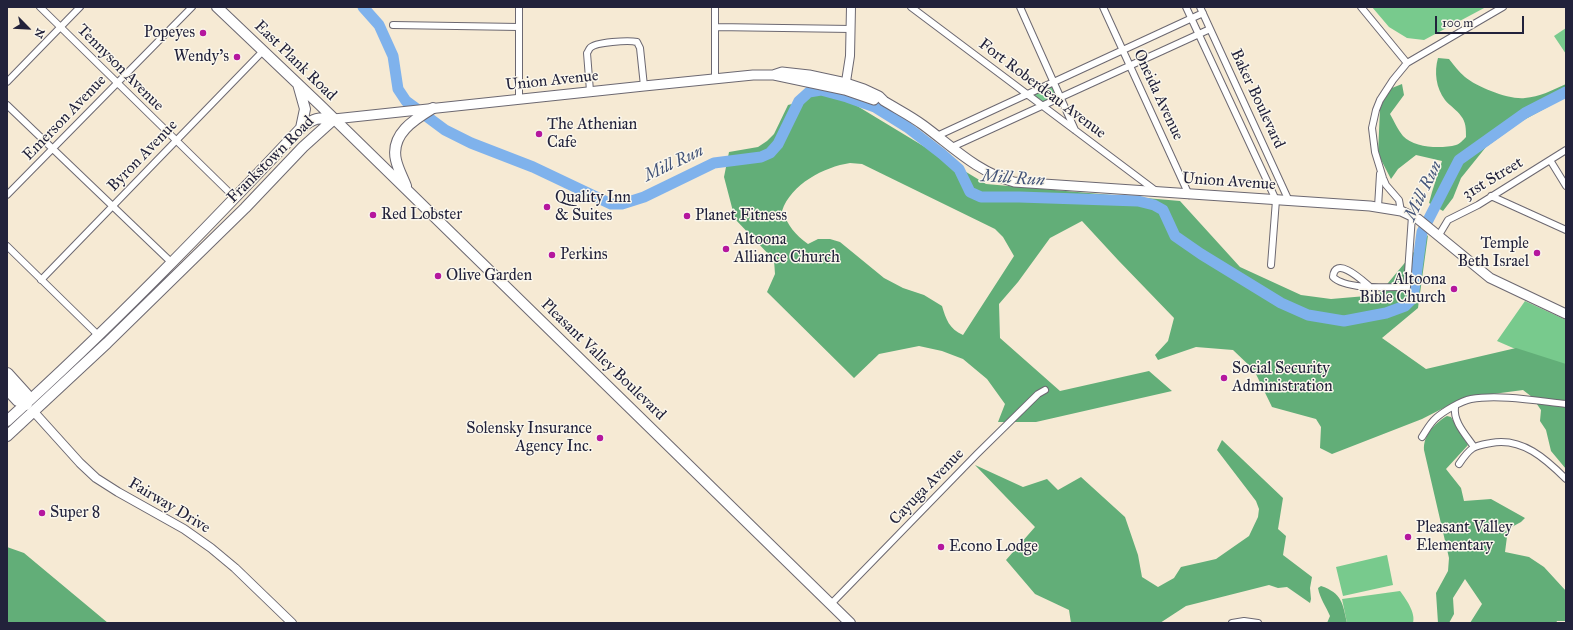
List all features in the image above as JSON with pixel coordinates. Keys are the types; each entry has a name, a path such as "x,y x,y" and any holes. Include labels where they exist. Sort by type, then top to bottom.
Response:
{"highway":[{"path":"7,374 26,395 30,408"},
{"path":"7,388 18,400 30,408"}],"main road":[{"name":"East Plank Road","path":"217,7 334,119"},
{"name":"Union Avenue","path":"334,119 590,91 753,75 773,75 782,78 845,87 878,101 884,101 912,117 981,169 999,178 1014,182 1378,207 1401,211 1426,224 1490,278 1566,314"},
{"path":"298,84 305,113 301,128"},
{"path":"409,192 395,159 396,144 405,128 430,109"},
{"name":"Frankstown Road","path":"7,436 30,408 235,198 301,128 315,119 334,119"},
{"name":"Frankstown Road","path":"7,421 30,408 107,343 245,208 303,147 334,119"},
{"name":"Pleasant Valley Boulevard","path":"334,119 850,623"},
{"path":"235,198 245,208"},
{"path":"172,263 181,270"}],"street":[{"name":"Tennyson Avenue","path":"40,7 235,198"},
{"path":"7,82 80,7"},
{"name":"Emerson Avenue","path":"7,195 192,7"},
{"path":"518,99 519,7"},
{"path":"715,7 715,79"},
{"path":"845,87 850,56 851,7"},
{"name":"Fort Roberdeau Avenue","path":"911,7 1158,192"},
{"path":"1020,7 1076,131"},
{"name":"Oneida Avenue","path":"1103,7 1189,195"},
{"name":"Baker Boulevard","path":"1186,7 1276,200"},
{"name":"Baker Boulevard","path":"1200,7 1289,201"},
{"path":"1361,7 1407,63"},
{"path":"1401,211 1399,200 1386,185 1372,138 1373,119 1386,90 1407,63 1503,7"},
{"path":"937,136 1203,13"},
{"path":"393,25 519,27"},
{"path":"715,27 851,30"},
{"path":"952,147 1210,29"},
{"path":"590,91 587,53 589,48 594,45 630,40 637,42 640,48 644,86"},
{"name":"Byron Avenue","path":"41,280 263,51"},
{"path":"7,105 172,263"},
{"name":"31st Street","path":"1439,235 1448,220 1478,205 1566,150"},
{"path":"1550,160 1566,186"},
{"path":"1378,207 1381,172"},
{"path":"1491,196 1566,230"},
{"path":"1271,265 1276,200"},
{"path":"1369,286 1356,275 1347,270 1341,268 1336,269 1333,273 1333,277 1336,280 1352,285 1369,286 1407,287 1412,216"},
{"path":"7,246 99,336"},
{"name":"Cayuga Avenue","path":"831,604 977,454 1038,394 1045,390"},
{"path":"1422,437 1437,417 1455,407 1460,402 1472,399 1486,398 1566,404"},
{"path":"1455,407 1454,413 1456,419 1474,447"},
{"name":"Fairway Drive","path":"30,408 80,463 96,478 184,529 211,548 235,568 292,623"},
{"path":"1459,464 1474,447 1504,441 1523,446 1547,461 1566,479"},
{"path":"1232,623 1244,621 1258,623"}],"green space":[{"path":"1372,7 1486,7 1424,40 1407,38 1389,27"},
{"path":"1566,28 1566,54 1554,36"},
{"path":"1438,58 1449,59 1463,75 1477,85 1511,97 1525,98 1535,96 1566,84 1566,97 1522,121 1486,147 1461,178 1453,198 1443,211 1429,203 1442,161 1416,155 1398,169 1391,179 1378,154 1380,109 1385,97 1392,88 1402,84 1404,95 1390,114 1403,136 1414,143 1436,147 1457,144 1466,137 1463,118 1445,100 1438,85 1436,69"},
{"path":"1052,86 1057,95 1044,102 1034,96 1034,95"},
{"path":"815,93 839,95 986,184 1180,201 1240,267 1301,295 1331,299 1378,295 1428,235 1418,308 1382,338 1426,369 1516,348 1566,364 1566,469 1551,451 1546,430 1540,421 1541,410 1532,397 1523,390 1463,398 1422,419 1332,454 1320,448 1321,427 1316,419 1272,407 1254,370 1233,350 1196,347 1158,360 1155,355 1168,341 1174,318 1082,221 1050,238 1018,282 999,304 1000,338 1060,391 1149,371 1172,391 1036,422 998,422 1005,404 987,379 963,359 942,351 919,346 879,354 854,378 767,292 775,274 774,260 735,219 724,177 729,152 758,147 767,141 774,134 788,105 803,101","holes":["850,163 862,164 995,229 1003,237 1014,256 963,335 951,327 942,306 924,295 903,288 884,278 840,242 830,239 818,239 808,244 803,241 792,229 787,221 782,211 786,201 810,178 830,168 840,165"]},
{"path":"1525,301 1566,320 1566,371 1497,341"},
{"path":"1447,416 1451,417 1468,445 1446,469 1461,488 1464,501 1491,499 1525,518 1508,529 1505,552 1529,557 1544,567 1566,591 1566,621 1557,621 1556,623 1470,623 1482,604 1465,579 1453,598 1454,614 1449,623 1438,623 1436,593 1448,571 1449,558 1424,445 1425,439 1434,426"},
{"path":"1222,440 1283,498 1278,529 1286,536 1283,555 1312,577 1310,603 1287,587 1278,588 1269,585 1186,606 1160,623 1071,623 1069,610 1035,594 1006,560 1035,527 975,465 1023,487 1047,479 1058,490 1081,477 1125,517 1138,555 1142,577 1158,587 1174,578 1181,567 1216,559 1249,536 1258,517 1259,509 1256,501 1217,450"},
{"path":"7,547 24,553 108,623 7,623"},
{"path":"1387,555 1393,585 1343,596 1336,567"},
{"path":"1321,586 1333,592 1340,600 1343,605 1347,623 1327,623 1330,616 1319,592 1318,588"},
{"path":"1400,591 1408,602 1412,611 1414,619 1413,623 1347,623 1342,599"}],"waterway":[{"name":"Mill Run","path":"363,7 379,25 393,56 398,89 406,101 445,130 471,143 533,167 611,204 622,204 644,197 714,163 761,157 770,153 778,144 799,101 809,92 821,90 875,107 907,127 959,169 970,192 981,197 1138,201 1154,205 1163,210 1175,236 1201,254 1281,303 1308,315 1344,321 1386,313 1405,306 1413,298 1422,232 1459,160 1525,113 1566,92"}],"place":[{"name":"Popeyes","path":"203,33"},
{"name":"Wendy's","path":"237,57"},
{"name":"The Athenian Cafe","path":"539,134"},
{"name":"Quality Inn & Suites","path":"547,207"},
{"name":"Red Lobster","path":"373,215"},
{"name":"Planet Fitness","path":"687,216"},
{"name":"Altoona Alliance Church","path":"726,249"},
{"name":"Temple Beth Israel","path":"1537,253"},
{"name":"Perkins","path":"552,255"},
{"name":"Olive Garden","path":"438,276"},
{"name":"Altoona Bible Church","path":"1454,289"},
{"name":"Social Security Administration","path":"1224,378"},
{"name":"Solensky Insurance Agency Inc.","path":"600,438"},
{"name":"Super 8","path":"42,513"},
{"name":"Pleasant Valley Elementary","path":"1408,537"},
{"name":"Econo Lodge","path":"941,547"}]}
